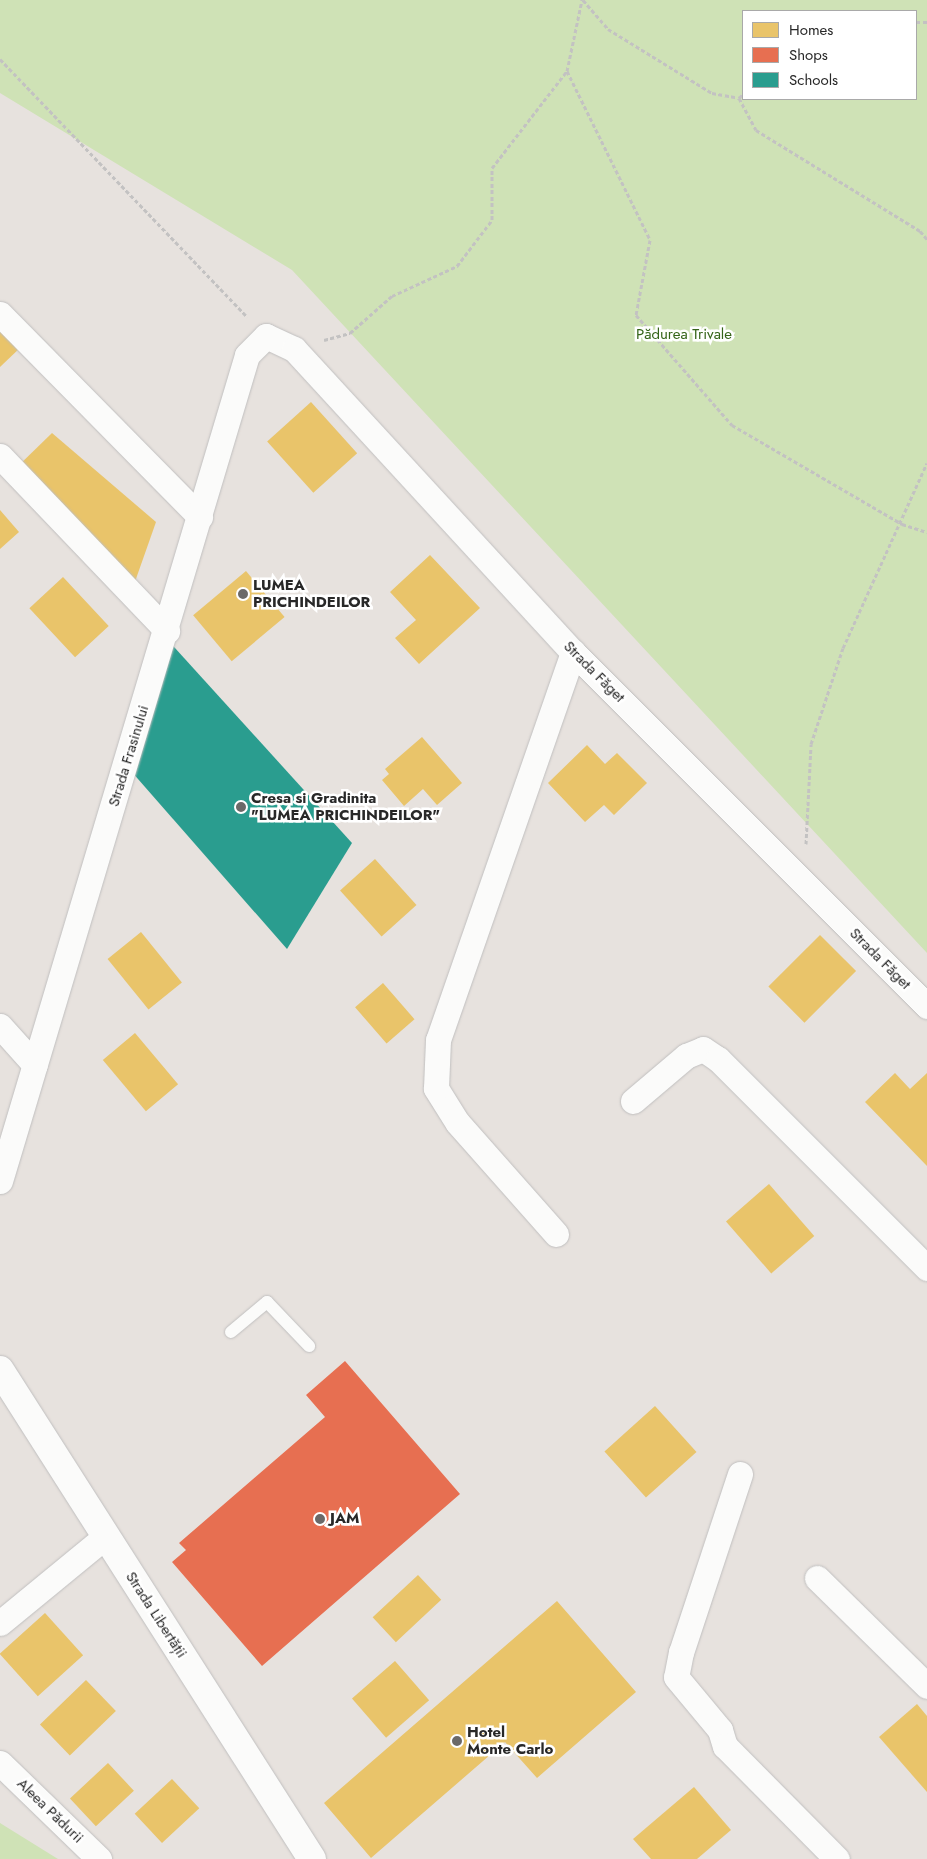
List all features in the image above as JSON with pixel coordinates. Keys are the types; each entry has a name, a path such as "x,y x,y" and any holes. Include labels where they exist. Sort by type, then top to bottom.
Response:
{"street":[{"path":"0,314 200,517"},
{"name":"Strada Făget","path":"266,336 294,349 573,652 927,1006"},
{"name":"Strada Frasinului","path":"0,1181 167,631 247,355 266,336"},
{"path":"0,456 167,631"},
{"path":"556,1234 457,1122 436,1088 438,1040 573,652"},
{"path":"0,1026 35,1065"},
{"path":"633,1101 686,1056 703,1049 718,1059 927,1268"},
{"name":"Strada Libertății","path":"0,1370 312,1859"},
{"path":"740,1474 681,1652 676,1677 720,1730 725,1746 836,1859"},
{"path":"0,1623 106,1536"},
{"path":"817,1578 927,1686"},
{"name":"Aleea Pădurii","path":"0,1763 99,1859"}],"lane":[{"path":"231,1332 267,1302 309,1346"}],"path":[{"path":"294,349 350,333 392,296 457,266 492,220 492,168 567,71 583,0"},
{"path":"583,0 608,28 712,93 739,98"},
{"path":"0,59 266,336"},
{"path":"567,71 650,240 636,315 732,425 902,524 927,532"},
{"path":"739,98 742,95"},
{"path":"739,98 756,130 920,231 927,239"},
{"path":"804,882 811,744 843,648 902,524 927,462"}],"green space":[{"name":"Pădurea Trivale","path":"0,0 927,0 927,953 292,270 0,93"},
{"path":"0,1823 58,1859 0,1859"}],"building: Homes":[{"path":"0,324 22,346 0,367"},
{"path":"311,402 357,453 313,493 267,441"},
{"path":"52,433 156,522 131,593 14,470"},
{"path":"0,510 19,532 0,549"},
{"path":"430,555 480,608 419,664 395,638 416,620 390,592"},
{"name":"LUMEA PRICHINDEILOR","path":"246,571 285,617 232,661 193,615"},
{"path":"63,577 109,626 75,657 29,608"},
{"path":"422,737 462,783 437,805 423,789 404,806 382,780 389,774 385,769"},
{"path":"587,745 605,764 617,753 647,783 614,815 604,805 585,822 548,783"},
{"path":"375,859 416,905 382,937 340,890"},
{"path":"141,932 182,983 148,1010 108,959"},
{"path":"820,935 856,971 804,1023 768,987"},
{"path":"383,983 414,1019 387,1044 355,1007"},
{"path":"135,1033 178,1084 146,1111 103,1060"},
{"path":"895,1073 910,1089 927,1073 927,1166 865,1102"},
{"path":"769,1184 814,1236 771,1273 726,1221"},
{"path":"655,1406 696,1452 646,1498 604,1452"},
{"path":"418,1575 441,1600 396,1642 373,1617"},
{"path":"557,1601 636,1692 537,1778 505,1742 371,1858 324,1803"},
{"path":"45,1613 83,1655 38,1696 0,1654"},
{"path":"395,1661 429,1700 386,1738 352,1698"},
{"path":"86,1680 116,1711 70,1755 40,1724"},
{"path":"917,1704 927,1716 927,1792 879,1737"},
{"path":"108,1763 134,1791 96,1826 70,1798"},
{"path":"172,1779 199,1808 162,1843 135,1814"},
{"path":"694,1787 731,1830 697,1859 651,1859 633,1839"}],"building: Shops":[{"name":"JAM","path":"345,1361 460,1494 262,1666 172,1562 186,1550 179,1543 325,1417 306,1395"}],"building: Schools":[{"name":"Cresa si Gradinita \"LUMEA PRICHINDEILOR\"","path":"165,637 352,843 287,949 131,771"}],"place":[{"name":"LUMEA PRICHINDEILOR","path":"243,594"},
{"name":"Cresa si Gradinita \"LUMEA PRICHINDEILOR\"","path":"241,807"},
{"name":"JAM","path":"320,1519"},
{"name":"Hotel Monte Carlo","path":"457,1741"}]}
